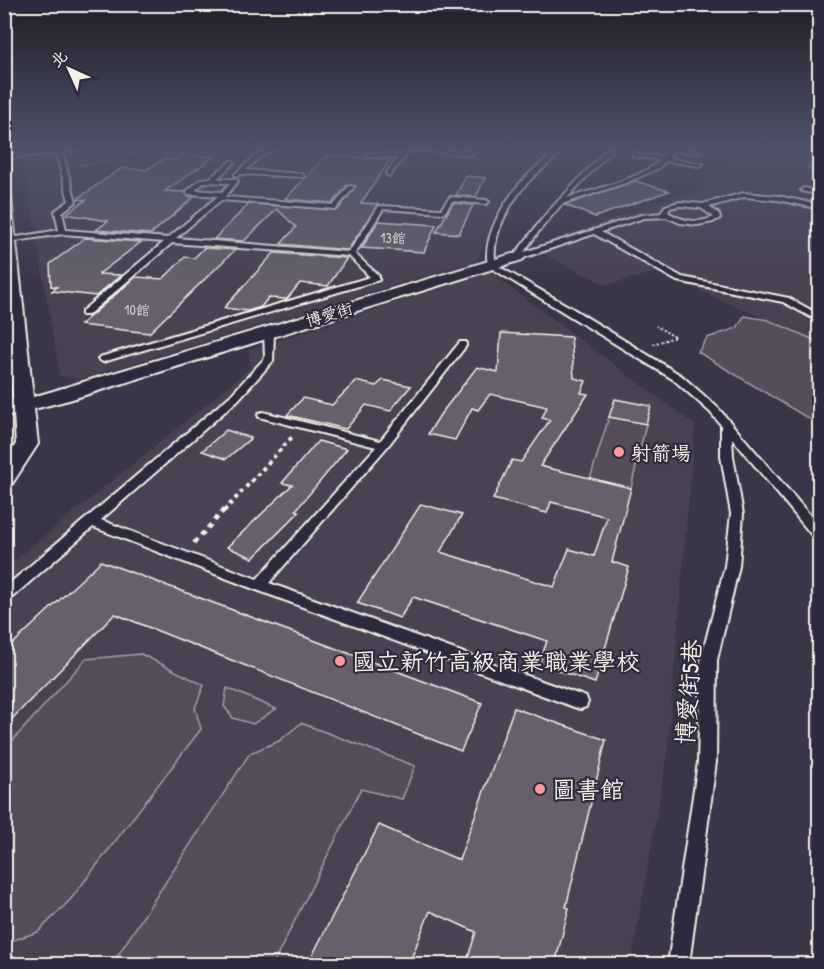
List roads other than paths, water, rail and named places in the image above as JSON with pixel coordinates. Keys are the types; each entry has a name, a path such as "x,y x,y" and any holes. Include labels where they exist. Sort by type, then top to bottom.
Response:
{"street":[{"path":"4,479 27,444 11,405 11,240 6,194"},
{"name":"博愛街","path":"11,405 269,332 517,257"}],"lane":[{"path":"63,232 58,211 73,202 71,194"},
{"path":"207,194 336,207 346,194"},
{"path":"517,194 494,235 488,251 492,266 567,309 678,378 714,410 819,536"},
{"path":"517,257 569,194"},
{"path":"561,203 587,194"},
{"path":"703,207 744,195 778,198 819,207"},
{"path":"85,313 221,196"},
{"path":"351,254 381,207 443,211 450,199 486,202"},
{"path":"517,257 643,216 667,215 680,221 699,223 717,218 715,212 687,204 672,205 664,209 667,215"},
{"path":"11,240 63,232 351,254 376,278 103,359"},
{"path":"595,232 680,279 786,300 819,319"},
{"path":"4,596 234,398 270,359 269,332"},
{"path":"259,585 383,445 463,344"},
{"path":"263,415 383,445"},
{"name":"博愛街5巷","path":"679,964 707,762 709,660 732,566 737,514 727,456 726,425"},
{"path":"91,521 580,702"}],"place":[{"name":"射箭場","path":"619,452"},
{"name":"國立新竹高級商業職業學校","path":"340,661"},
{"name":"圖書館","path":"540,789"}]}
